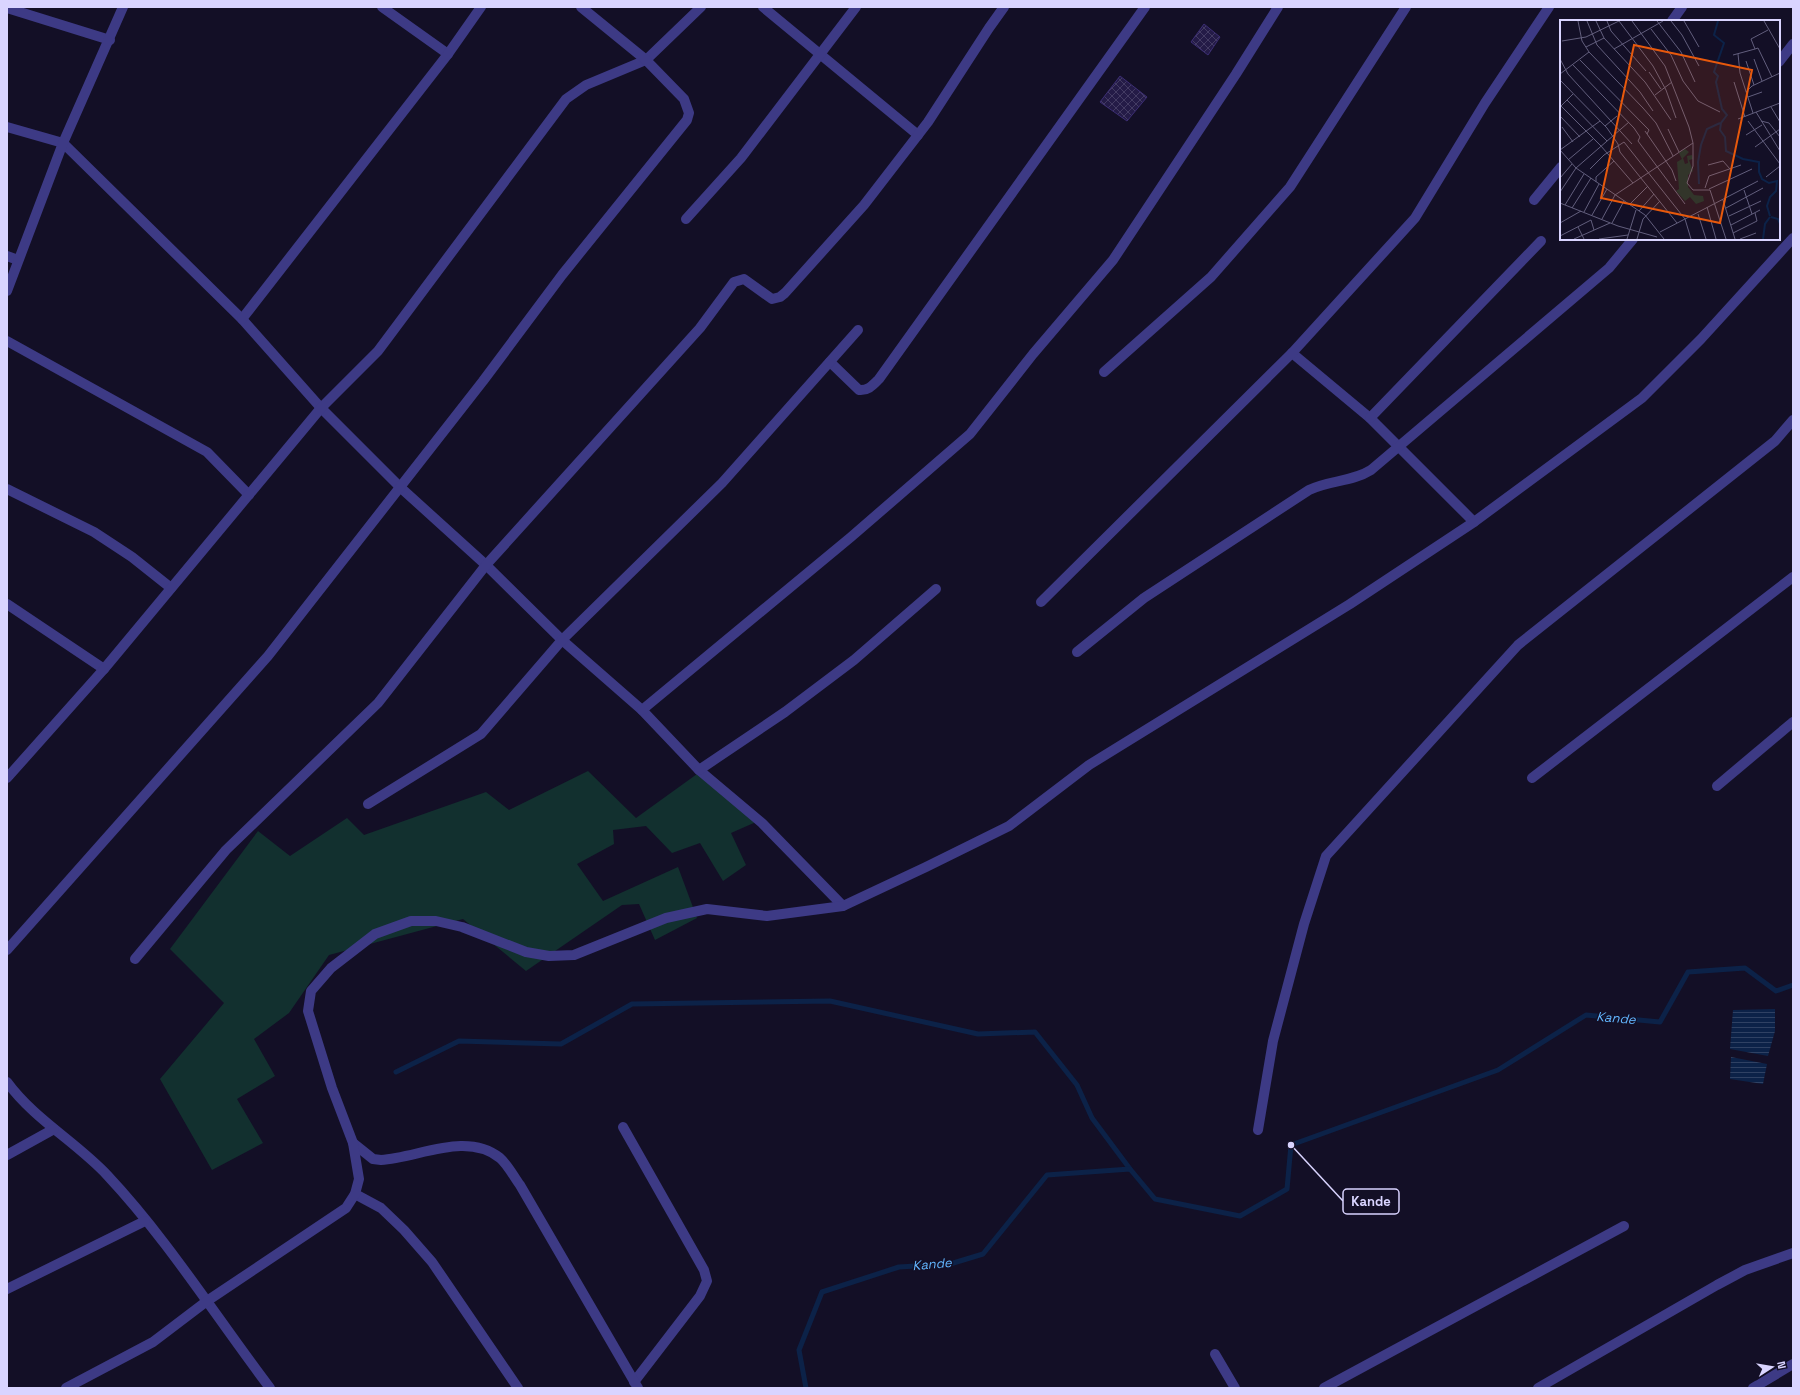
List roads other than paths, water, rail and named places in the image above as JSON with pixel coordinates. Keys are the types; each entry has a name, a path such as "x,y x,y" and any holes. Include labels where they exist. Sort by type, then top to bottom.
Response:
{"street":[{"path":"7,291 63,143 110,40 123,7"},
{"path":"382,7 448,54"},
{"path":"242,319 448,54 481,7"},
{"path":"7,950 268,656 484,381 562,276 687,120 689,113 684,98 646,60 581,7"},
{"path":"7,778 104,669 321,408 378,350 566,99 586,85 646,60 701,7"},
{"path":"763,7 918,135"},
{"path":"686,219 741,158 856,7"},
{"path":"135,959 226,850 378,703 486,565 700,328 734,282 744,279 772,299 780,297 785,293 864,206 928,122 1004,7"},
{"path":"830,362 859,390 864,391 869,389 879,379 1145,7"},
{"path":"642,710 851,537 970,434 1033,354 1113,260 1236,74 1278,7"},
{"path":"1104,372 1211,276 1290,187 1406,7"},
{"path":"1040,602 1292,353 1415,218 1485,103 1549,7"},
{"path":"1673,20 1682,7"},
{"path":"7,8 110,40"},
{"path":"1780,61 1793,44"},
{"path":"7,127 63,143 242,319 321,408 401,488 486,565 562,640 642,710 699,770 762,823 844,906"},
{"path":"1534,200 1560,168"},
{"path":"66,1388 153,1342 207,1301 346,1208 355,1194 358,1179 353,1143 332,1088 308,1011 311,991 331,968 375,934 411,921 436,921 462,926 526,952 549,956 574,955 666,918 707,909 767,916 844,906 926,868 1009,826 1089,765 1350,604 1474,522 1642,398 1701,339 1793,238"},
{"path":"1077,652 1144,598 1309,490 1317,486 1362,475 1400,446 1609,268 1632,240"},
{"path":"1370,418 1541,241"},
{"path":"7,256 18,260"},
{"path":"368,804 482,734 562,640 722,483 858,330"},
{"path":"7,341 207,452 249,495"},
{"path":"1292,353 1370,418 1400,446 1474,522"},
{"path":"1258,1130 1273,1041 1304,924 1326,856 1518,645 1774,441 1793,420"},
{"path":"7,490 94,532 132,558 171,588"},
{"path":"1532,778 1793,577"},
{"path":"699,770 785,712 854,660 936,589"},
{"path":"7,604 104,669"},
{"path":"1717,786 1793,722"},
{"path":"7,1082 16,1095 77,1146 107,1175 207,1301 265,1387"},
{"path":"353,1143 374,1158 381,1160 461,1147 484,1148 501,1159 520,1185 636,1385 700,1296 707,1281 704,1270 623,1127"},
{"path":"7,1155 54,1128"},
{"path":"355,1194 381,1208 404,1230 432,1262 518,1388"},
{"path":"7,1289 145,1221"},
{"path":"1324,1388 1624,1226"},
{"path":"1543,1387 1717,1285 1745,1270 1793,1253"},
{"path":"1215,1354 1235,1388"},
{"path":"1753,1388 1793,1364"}],"water":[{"path":"1775,1009 1775,1031 1768,1056 1730,1049 1733,1010"},
{"path":"1731,1057 1767,1064 1763,1084 1730,1079"}],"waterway":[{"name":"Kande","path":"806,1388 799,1350 822,1292 899,1267 950,1264 983,1254 1047,1175 1130,1169 1155,1199 1240,1216 1287,1189 1291,1145 1498,1070 1586,1015 1660,1022 1688,972 1745,968 1776,991 1793,985"},
{"path":"396,1072 459,1041 561,1044 632,1004 830,1001 978,1034 1035,1032 1077,1085 1092,1118 1130,1169"}],"place":[{"name":"Kande","path":"1291,1145"}]}
